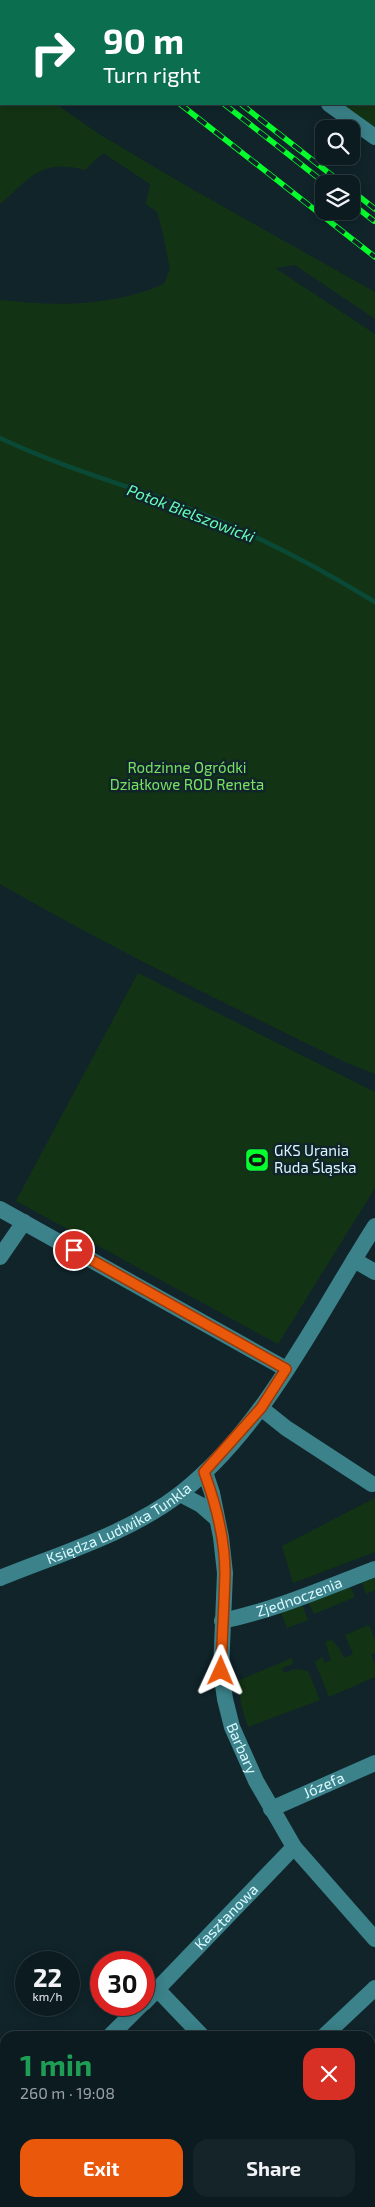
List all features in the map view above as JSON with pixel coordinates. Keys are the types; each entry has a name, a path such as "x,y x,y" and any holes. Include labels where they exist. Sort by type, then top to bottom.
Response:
{"street":[{"path":"329,105 375,138"},
{"path":"0,1208 286,1369"},
{"path":"0,1257 24,1222"},
{"name":"Księdza Ludwika Tunkla","path":"0,1578 114,1531 152,1512 180,1494 204,1472 261,1408 375,1226"},
{"path":"354,1260 375,1272"},
{"path":"261,1408 286,1428 372,1484"},
{"name":"Barbary","path":"204,1472 212,1493 221,1537 225,1573 221,1671 232,1727 244,1758 271,1809 294,1846 375,1939"},
{"path":"180,1494 201,1505 217,1519"},
{"name":"Zjednoczenia","path":"222,1620 250,1615 375,1569"},
{"name":"Józefa","path":"271,1809 375,1763"},
{"name":"Kasztanowa","path":"157,1989 294,1846"},
{"path":"329,2031 375,1988"},
{"path":"157,1989 197,2031"},
{"name":"Kasztanowa","path":"115,2031 131,2016"}],"green space":[{"name":"Rodzinne Ogródki Działkowe ROD Reneta","path":"0,105 57,105 99,134 190,188 375,292 375,319 295,265 275,268 375,334 375,1074 347,1063 172,976 0,884 0,300 63,304 104,301 144,292 164,284 170,269 157,212 146,204 150,184 103,153 85,170 57,167 37,173 0,204"},
{"path":"325,105 375,105 375,140 360,129 360,120 347,120"},
{"path":"138,973 375,1092 375,1188 278,1344 16,1201"},
{"path":"375,1498 375,1552 293,1583 282,1546"},
{"path":"375,1577 375,1590 366,1594 362,1583"},
{"path":"350,1587 355,1597 314,1614 309,1603"},
{"path":"302,1605 308,1620 287,1628 281,1613"},
{"path":"369,1625 375,1640 375,1653 371,1654 375,1664 375,1677 329,1697 315,1662 322,1657 325,1663 331,1660 325,1642 332,1640 344,1658 353,1654 345,1635"},
{"path":"292,1658 293,1664 282,1668 284,1673 295,1669 308,1671 320,1700 248,1727 237,1681"}],"waterway":[{"name":"Potok Bielszowicki","path":"0,438 46,458 188,508 236,528 307,563 375,602"}],"railway":[{"path":"181,105 375,257"},
{"path":"225,105 315,175"},
{"path":"242,105 332,175"},
{"path":"360,197 375,209"},
{"path":"360,210 374,221"}],"place":[{"name":"GKS Urania Ruda Śląska","path":"257,1160"}],"route":[{"path":"74,1250 286,1369 261,1408 221,1456 204,1472 212,1493 221,1537 225,1573 221,1671"}]}
